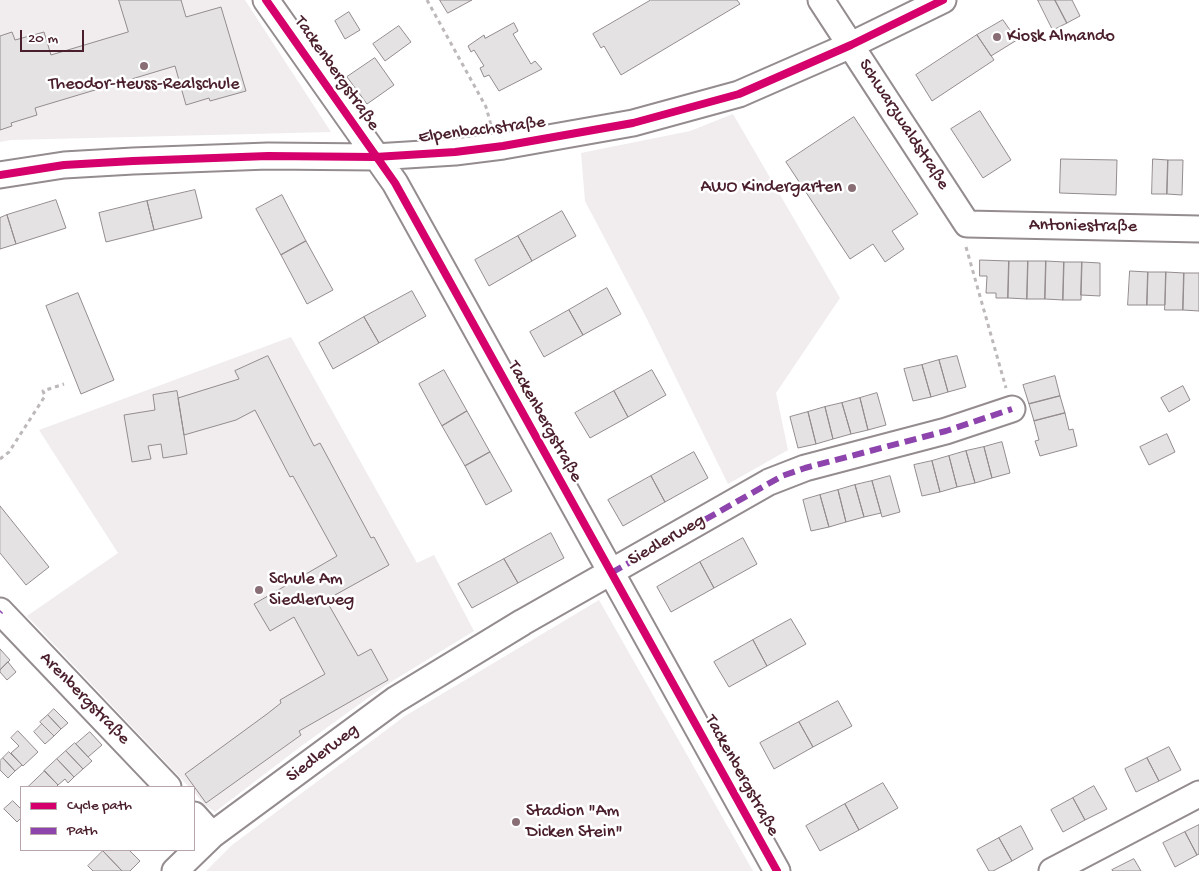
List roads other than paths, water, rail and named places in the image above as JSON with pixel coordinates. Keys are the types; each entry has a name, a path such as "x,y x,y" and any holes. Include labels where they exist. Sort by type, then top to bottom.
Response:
{"street":[{"name":"Tackenbergstraße","path":"266,0 395,184 777,871"},
{"name":"Schwarzwaldstraße","path":"822,0 967,224"},
{"name":"Elpenbachstraße","path":"0,175 64,165 133,161 268,156 376,157 455,152 498,147 633,123 740,94 851,45 944,0"},
{"name":"Antoniestraße","path":"967,224 1199,229"},
{"name":"Siedlerweg","path":"175,871 212,835 395,700 523,622 782,476 946,430 1012,409"},
{"name":"Arenbergstraße","path":"0,611 167,786"},
{"path":"1052,871 1199,794"},
{"path":"195,816 212,835"}],"place":[{"name":"Kiosk Almando","path":"997,37"},
{"name":"Theodor-Heuss-Realschule","path":"144,66"},
{"name":"AWO Kindergarten","path":"852,188"},
{"name":"Schule Am Siedlerweg","path":"259,590"},
{"name":"Stadion \"Am Dicken Stein\"","path":"516,822"}]}
